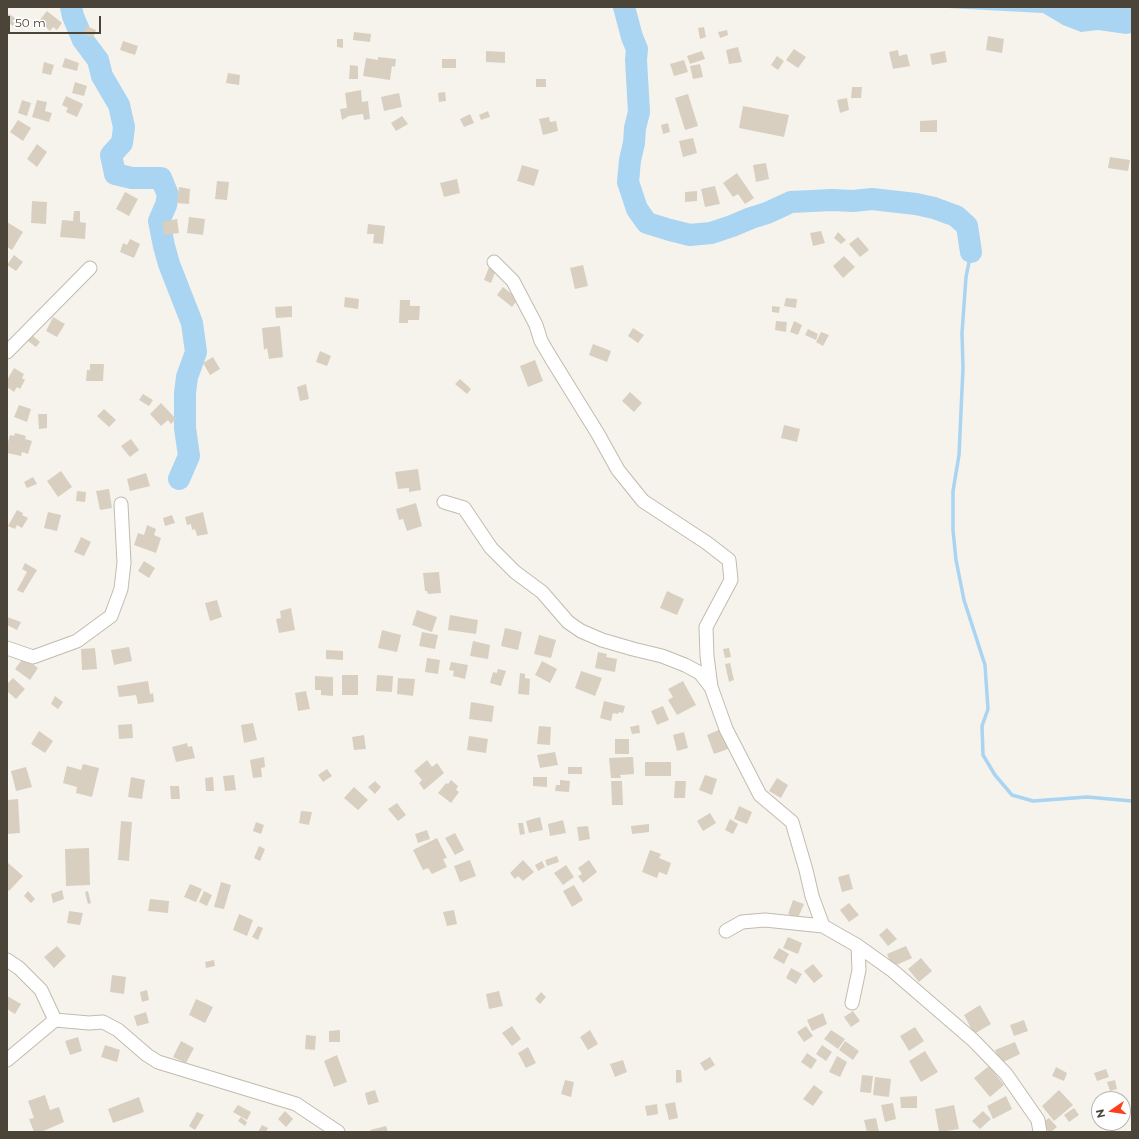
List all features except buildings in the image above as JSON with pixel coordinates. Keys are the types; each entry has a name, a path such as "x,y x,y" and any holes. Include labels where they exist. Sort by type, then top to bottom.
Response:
{"street":[{"path":"494,262 513,281 536,324 542,341 551,358 598,434 618,470 643,501 707,543 729,560 731,580 706,626 706,656 711,687 726,729 760,795 792,822 812,896 823,926"},
{"path":"7,352 90,268"},
{"path":"444,502 464,508 491,548 515,572 542,592 568,622 581,631 602,640 662,656 685,665 700,673 711,687"},
{"path":"7,648 33,657 77,641 111,616 122,589 124,563 121,504"},
{"path":"726,931 742,922 765,920 823,926 858,946 893,971 979,1046 1006,1074 1038,1120 1040,1132"},
{"path":"852,1003 858,970 858,946"},
{"path":"7,960 18,968 41,990 55,1020"},
{"path":"7,1060 55,1020 88,1023 103,1022 118,1030 147,1055 158,1062 296,1104 338,1132"}],"water":[{"path":"943,7 1132,7 1132,33 1126,34 1098,30 1081,32 1063,25 1043,13"}],"waterway":[{"path":"71,7 83,40 98,60 102,76 119,105 124,127 122,143 111,155 115,174 132,178 161,178 168,195 166,205 159,221 169,264 192,323 196,352 187,377 185,393 185,428 189,456 179,479"},
{"path":"624,7 632,37 637,49 636,60 639,112 635,128 628,182 637,209 647,223 690,235 711,233 767,213 791,202 832,200 853,201 872,199 916,204 934,208 956,216 967,226 971,252"},
{"path":"971,252 966,277 962,333 963,368 959,455 953,491 953,530 956,560 964,600 985,665 988,709 982,726 983,755 995,775 1012,795 1033,801 1087,797 1132,801"}]}
